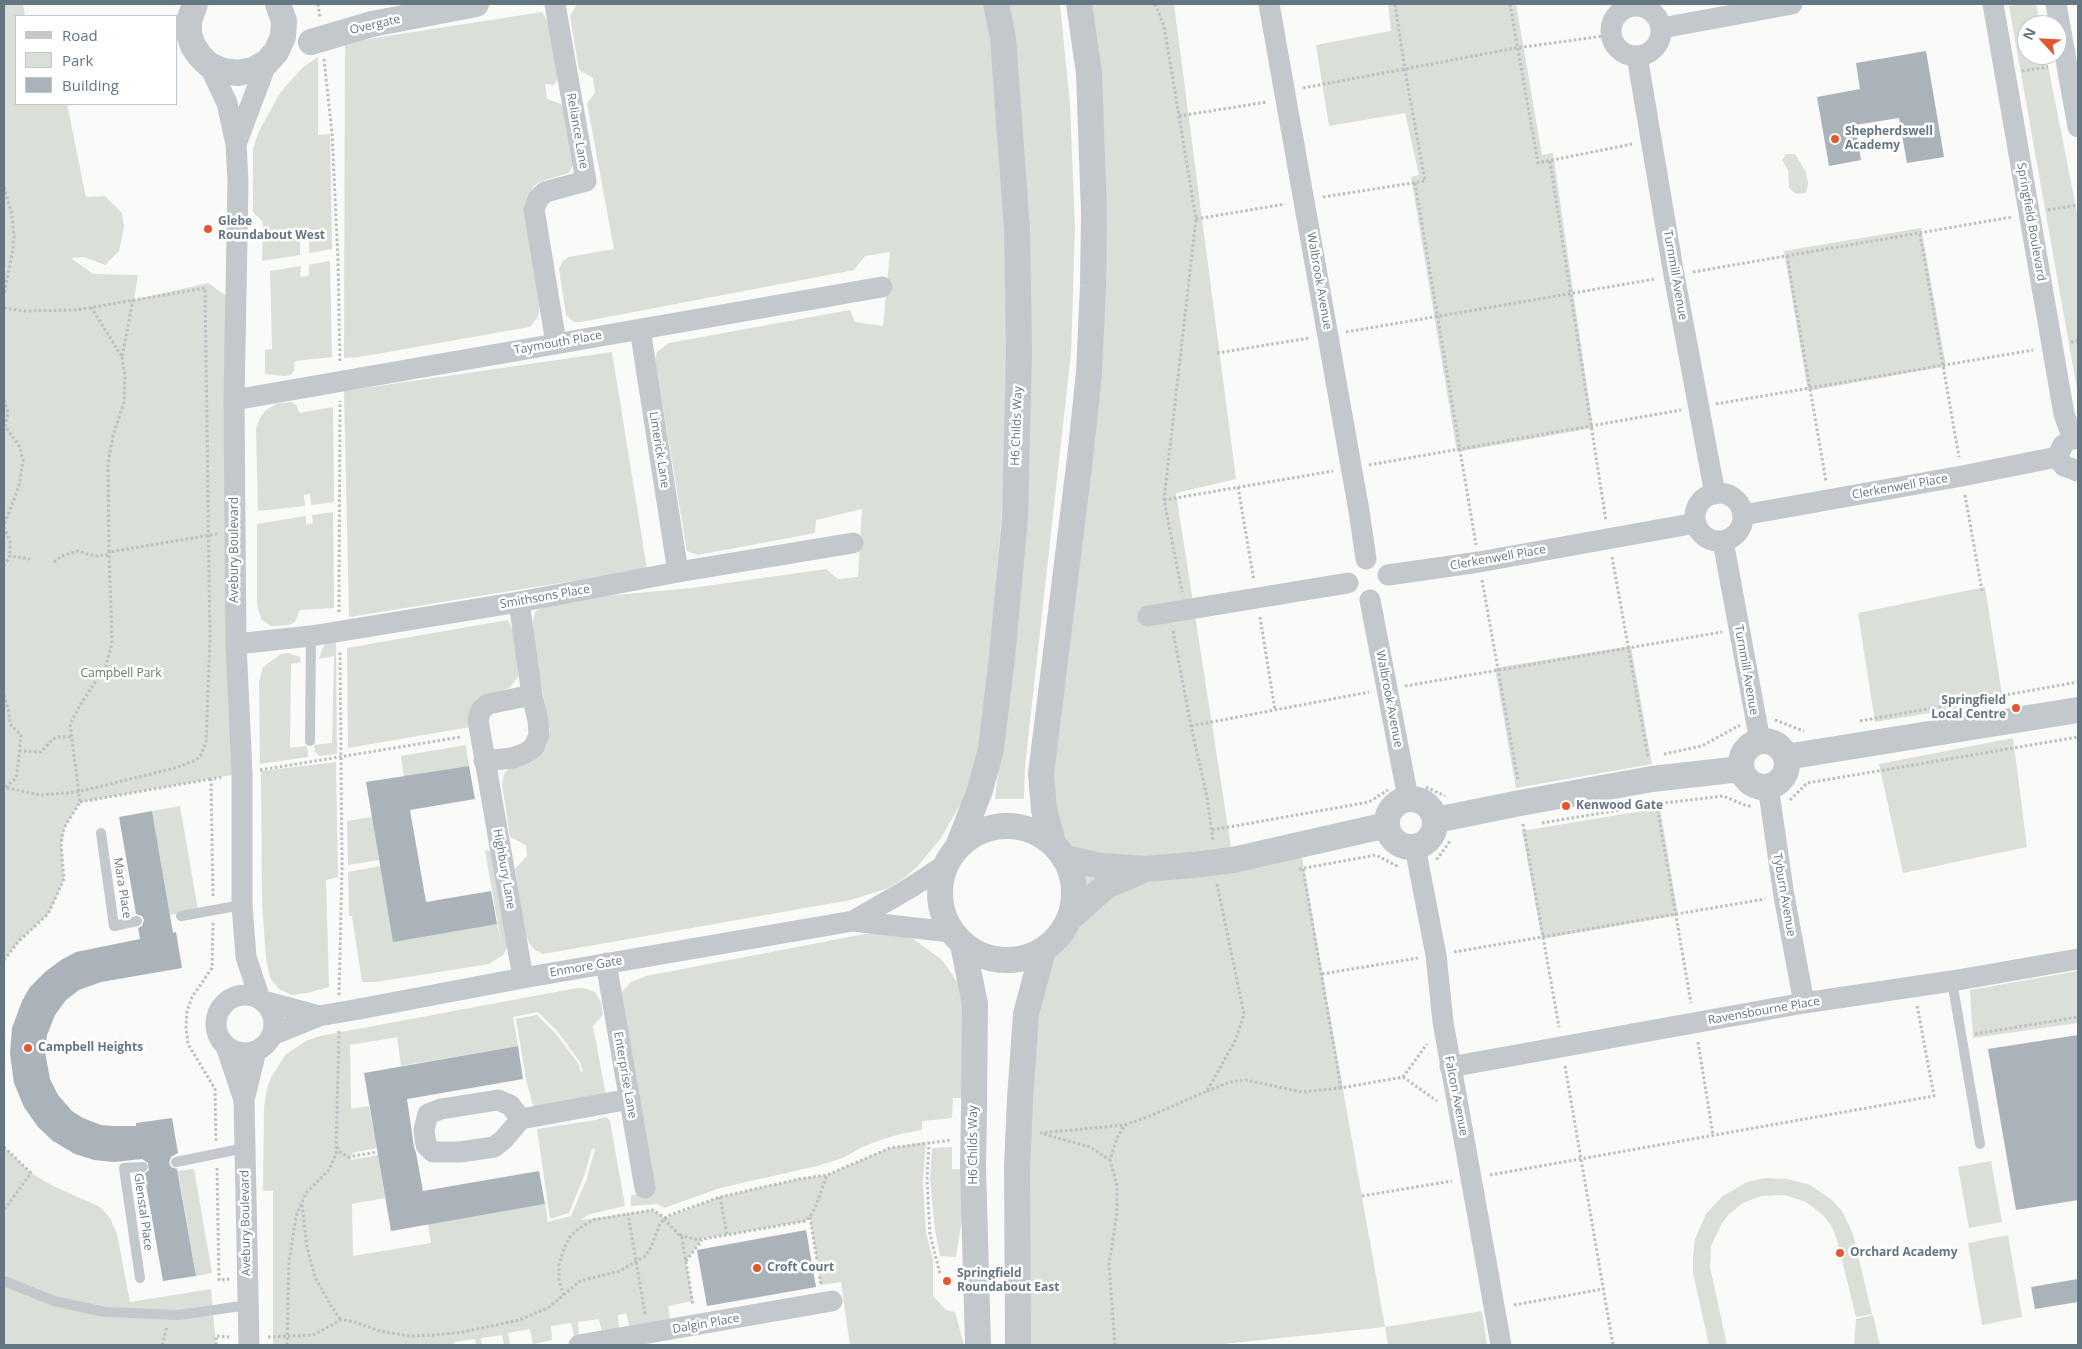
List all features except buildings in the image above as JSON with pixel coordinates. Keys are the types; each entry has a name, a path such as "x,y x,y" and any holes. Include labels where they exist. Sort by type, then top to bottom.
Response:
{"street":[{"path":"194,4 189,21 189,34 193,46 209,65"},
{"path":"271,57 283,37 284,20 278,4"},
{"name":"Overgate","path":"209,65 223,71 238,73 253,70 271,57 318,40 372,24 476,4"},
{"name":"Reliance Lane","path":"555,4 586,181 545,192 538,199 534,209 556,343"},
{"name":"H6 Childs Way","path":"952,854 980,790 991,749 1002,658 1014,518 1019,352 1017,229 1003,38 996,4"},
{"path":"1070,918 1074,897 1072,875 1059,850 1044,810 1041,774 1046,717 1080,458 1088,373 1093,286 1094,213 1089,82 1084,29 1079,4"},
{"name":"Walbrook Avenue","path":"1269,4 1352,468 1366,559"},
{"path":"1662,28 1792,4"},
{"name":"Springfield Boulevard","path":"1993,4 2005,74 2036,212 2053,346 2064,414 2076,439"},
{"path":"1630,5 1639,5 1647,8 1659,20 1662,28 1658,44 1652,50 1637,56 1617,48 1611,35 1613,20 1617,14 1630,5"},
{"name":"Turnmill Avenue","path":"1637,56 1674,276 1715,494"},
{"name":"Avebury Boulevard","path":"236,144 271,57"},
{"path":"2067,63 2078,127"},
{"name":"Avebury Boulevard","path":"209,65 227,104 236,144 238,182 234,400 235,531 236,644 242,773 242,905 246,957 261,1000"},
{"name":"Taymouth Place","path":"234,400 882,287"},
{"name":"Limerick Lane","path":"640,329 678,572"},
{"path":"2076,439 2062,445 2057,457 2064,466 2078,474"},
{"name":"Clerkenwell Place","path":"1743,514 1962,476 2057,457"},
{"path":"1715,494 1723,494 1737,501 1743,514 1738,532 1723,541 1709,539 1699,530 1696,523 1697,508 1702,501 1715,494"},
{"name":"Clerkenwell Place","path":"1388,575 1479,562 1696,523"},
{"name":"Turnmill Avenue","path":"1723,541 1758,732"},
{"name":"Smithsons Place","path":"236,644 310,636 519,602 678,572 853,543"},
{"path":"1366,559 1372,559 1382,565 1388,575 1386,588 1382,594 1370,600 1356,596 1348,583 1348,576 1354,565 1366,559"},
{"path":"1148,616 1348,583"},
{"name":"Walbrook Avenue","path":"1370,600 1407,792"},
{"path":"484,761 512,758 526,753 534,747 538,736 538,721 532,695 519,602"},
{"name":"Highbury Lane","path":"524,978 478,720 481,710 488,704 532,695"},
{"path":"1786,757 2078,710"},
{"path":"1758,732 1767,741 1779,746 1786,757 1785,772 1769,796 1754,785 1744,775 1741,768 1742,756 1745,750 1754,742 1758,732"},
{"path":"1436,820 1520,796 1649,775 1741,768"},
{"path":"1407,792 1423,801 1434,812 1436,820 1432,834 1416,856 1407,847 1393,840 1387,826 1390,810 1407,792"},
{"name":"Tyburn Avenue","path":"1769,796 1784,896 1804,1003"},
{"path":"1144,869 1106,886 1070,918 1059,936 1043,950 1023,958 1002,960 981,956 957,939 941,911 939,887 952,854 976,832 996,826 1016,825 1036,831 1059,850 1102,866 1144,869 1216,862 1262,854 1387,826"},
{"name":"Enmore Gate","path":"853,921 910,888 952,854"},
{"name":"Falcon Avenue","path":"1416,856 1436,955 1450,1068 1500,1345"},
{"name":"Enmore Gate","path":"272,1035 319,1016 606,963 853,921 957,939"},
{"name":"H6 Childs Way","path":"957,939 975,1004 973,1166 978,1345"},
{"path":"1018,1345 1017,1168 1020,1099 1026,1014 1043,950"},
{"name":"Avebury Boulevard","path":"225,1002 246,957"},
{"name":"Ravensbourne Place","path":"1450,1068 1804,1003 1952,981 2078,959"},
{"name":"Enterprise Lane","path":"606,963 645,1188"},
{"path":"242,995 251,995 261,1000 273,1016 272,1035 268,1041 256,1051 240,1052 226,1046 216,1029 219,1010 225,1002 233,997 242,995"},
{"name":"Enmore Gate","path":"261,1000 319,1016"},
{"name":"Avebury Boulevard","path":"226,1046 244,1100"},
{"name":"Avebury Boulevard","path":"249,1341 244,1100 256,1051"},
{"path":"521,1119 630,1099"},
{"name":"Dalgin Place","path":"578,1345 663,1337 827,1293"}],"lane":[{"path":"310,636 310,741"},
{"name":"Mara Place","path":"101,833 114,926 137,920"},
{"path":"182,916 242,905"},
{"path":"1952,981 1980,1144"},
{"path":"176,1162 245,1148"},
{"name":"Glenstal Place","path":"140,1278 124,1168 143,1167"},
{"path":"4,1281 54,1301 105,1312 179,1315 248,1305"}],"path":[{"path":"318,4 318,40 332,133 338,250 342,881"},
{"path":"1155,4 1164,26 1196,219 1164,500 1184,600 1172,627 1212,830 1217,881 1244,1014 1236,1039 1206,1091"},
{"path":"1196,219 1425,181 1395,4"},
{"path":"1510,4 1516,48 1538,163 1652,140"},
{"path":"1179,116 1516,48 1611,35"},
{"path":"2005,74 2056,65"},
{"path":"1550,161 1608,538 1629,648 1649,775 1677,913 1713,1135"},
{"path":"1415,183 1613,1345"},
{"path":"4,187 12,215 14,237 4,296"},
{"path":"1217,354 1920,234 2078,205"},
{"path":"1920,234 1982,591"},
{"path":"1786,256 1830,499"},
{"path":"4,308 46,311 91,307 205,288 210,640 206,742 201,755 196,760 175,768 77,792 40,795 4,786"},
{"path":"4,960 19,941 48,914 64,879 61,844 64,828 80,802 77,792 70,724 106,666 110,652 112,630 108,463 113,436 124,402 125,377 122,357 133,300"},
{"path":"91,307 122,357"},
{"path":"1164,500 2053,346"},
{"path":"4,400 8,413 6,426 20,447 23,468 19,486 6,515 4,526 10,541 10,556 4,566"},
{"path":"54,562 67,554 77,551 94,556 235,531"},
{"path":"10,556 30,560"},
{"path":"1191,726 1388,689 1739,629"},
{"path":"1853,722 2078,682"},
{"path":"4,695 10,724 21,735 17,775 11,784 4,786"},
{"path":"1520,796 1649,775 1735,726 1758,732 1773,719 1804,731"},
{"path":"242,773 480,734"},
{"path":"19,751 41,752 53,739 71,737"},
{"path":"1649,775 1723,796 1747,806 1769,796 1789,801 1807,783 2078,738"},
{"path":"80,802 211,779"},
{"path":"1212,830 1370,802 1388,790 1407,792 1424,786 1448,797"},
{"path":"1294,870 1376,855 1401,868 1416,856 1438,858 1449,841 1458,839"},
{"path":"1303,869 1341,1088"},
{"path":"1322,974 1784,896"},
{"path":"1362,1196 1934,1096 1914,987"},
{"path":"1962,1036 2078,1018"},
{"path":"1031,1134 1125,1125 1230,1082 1246,1080 1302,1092 1341,1088 1403,1077 1443,1022"},
{"path":"1403,1077 1460,1116"},
{"path":"1116,1345 1109,1265 1117,1213 1117,1185 1110,1160 1117,1138 1125,1125"},
{"path":"1040,1133 1090,1147 1110,1160"},
{"path":"216,1345 216,1336 249,1341 313,1335 341,1320 352,1321 380,1331 410,1336 436,1336 491,1327 527,1318 548,1308 580,1281 620,1271 636,1262 648,1252 660,1224 665,1218 720,1197 799,1179 828,1175 890,1148 955,1139"},
{"path":"287,1345 287,1288 291,1238 296,1216 306,1193 329,1170 334,1161 337,1140"},
{"path":"929,1142 927,1180 930,1234 940,1274"},
{"path":"4,1147 31,1173 4,1210"},
{"path":"337,1147 340,1152 348,1157 377,1152"},
{"path":"564,1295 559,1281 559,1266 563,1251 570,1238 593,1220 653,1210 665,1218 680,1235 693,1240 805,1221 810,1217 828,1175"},
{"path":"720,1197 727,1235"},
{"path":"302,1205 307,1247 315,1277 341,1320"},
{"path":"628,1214 636,1262 663,1337"},
{"path":"810,1217 827,1293"},
{"path":"680,1235 693,1308"},
{"path":"686,1261 702,1239"},
{"path":"1494,1308 1603,1289"}],"green space":[{"name":"Campbell Park","path":"4,4 23,4 25,15 15,15 15,105 67,105 86,197 105,196 122,213 124,227 119,251 105,265 84,257 71,258 93,274 138,275 134,300 208,283 236,303 242,773 80,802 64,828 61,844 64,879 52,907 48,914 19,941 4,960"},
{"path":"577,4 984,4 988,19 1002,163 1008,324 1004,485 984,733 976,765 961,803 941,838 917,867 902,880 888,888 851,900 543,954 535,950 529,943 525,933 515,869 527,856 526,845 510,837 502,784 504,774 509,768 531,763 539,756 547,745 550,732 531,629 535,612 551,601 692,588 826,569 838,579 858,577 862,509 816,520 815,533 698,555 687,551 655,359 657,352 669,343 850,310 855,322 883,326 890,252 865,256 854,270 581,322 574,322 570,319 566,315 559,269 563,261 569,257 614,249 587,103 595,93 593,78 579,70 570,16"},
{"path":"1008,4 1060,5 1070,104 1075,229 1071,353 1025,766 1024,799 995,799 1009,677"},
{"path":"1079,4 1174,4 1236,479 1176,493 1233,860 1300,846 1385,1327 1214,1345 1018,1345 1017,1168 1043,950 1059,936 1070,918 1074,897 1072,875 1044,810 1089,373"},
{"path":"1388,4 1516,4 1542,155 1553,153 1593,428 1457,452 1411,177 1419,175 1405,113 1329,126 1316,45 1391,31"},
{"path":"2036,4 2038,15 2017,15 2017,51 2009,6"},
{"path":"542,12 550,25 559,77 554,85 545,84 547,99 561,104 564,109 573,165 569,173 539,182 534,186 524,204 540,305 538,317 530,327 344,358 345,45 368,39"},
{"path":"318,57 318,135 330,134 332,249 309,253 309,237 300,238 300,255 262,261 263,222 253,212 253,149 259,131 280,93 302,68"},
{"path":"2019,65 2048,65 2078,218 2078,395"},
{"path":"1786,154 1795,154 1806,172 1808,183 1806,193 1796,194 1789,188 1788,170 1782,160"},
{"path":"1921,228 1946,366 1808,391 1784,251"},
{"path":"330,261 332,357 295,361 294,370 291,375 265,374 265,350 272,349 270,271 301,266 300,277 309,276 309,265"},
{"path":"612,352 647,569 349,617 344,391"},
{"path":"292,402 297,406 299,413 333,407 334,502 311,505 310,494 304,495 305,506 258,511 256,429 260,418 266,410 278,403"},
{"path":"333,512 334,608 300,610 295,622 289,625 271,626 262,620 257,606 257,524 306,516 306,525 313,523 312,515"},
{"path":"1985,587 2003,701 1875,722 1858,613"},
{"path":"508,620 513,631 519,669 518,677 509,688 484,696 470,727 348,748 347,648"},
{"path":"336,641 337,754 319,756 315,751 314,745 332,743 334,656 319,659 327,642"},
{"path":"1631,646 1652,764 1516,788 1495,668"},
{"path":"288,653 300,657 301,662 291,664 290,748 307,746 308,757 260,764 259,681 263,667 281,654"},
{"path":"2013,738 2027,847 1903,873 1879,764"},
{"path":"466,745 469,766 404,778 401,756"},
{"path":"336,762 338,877 326,880 329,987 292,995 279,989 270,978 266,958 262,904 261,771"},
{"path":"180,806 198,910 170,915 152,811"},
{"path":"1660,808 1678,915 1542,939 1522,831"},
{"path":"372,817 379,860 348,865 347,821"},
{"path":"485,850 490,851 494,856 508,941 503,955 489,964 376,982 362,982 352,916 349,916 348,872 381,866 388,910 497,924 501,942"},
{"path":"870,933 900,934 915,940 942,960 958,983 962,997 963,1098 953,1098 952,1118 922,1121 922,1130 881,1140 862,1147 843,1158 817,1166 720,1188 664,1208 657,1204 631,1206 631,1195 654,1193 622,992 631,982 646,976"},
{"path":"2078,971 2078,1023 1973,1038 1970,990"},
{"path":"584,988 595,992 601,1002 603,1015 593,1026 606,1096 534,1109 526,1079 516,1019 537,1015 555,1033 578,1063 581,1072 583,1071 580,1062 557,1031 538,1012 513,1017 518,1046 401,1066 397,1037 350,1045 351,1109 369,1106 377,1148 352,1153 351,1160 378,1155 385,1198 352,1204 353,1256 431,1243 428,1224 545,1204 548,1222 571,1216 587,1178 595,1149 592,1149 584,1176 569,1213 550,1219 537,1129 606,1117 610,1121 625,1206 590,1214 581,1220 653,1210 665,1218 720,1197 799,1179 827,1175 890,1148 926,1142 923,1181 926,1233 933,1259 933,1296 946,1310 955,1312 964,1345 850,1345 841,1282 821,1285 810,1218 805,1221 702,1239 686,1261 693,1301 668,1306 670,1319 629,1326 626,1313 618,1315 619,1329 602,1332 599,1319 578,1322 579,1336 574,1337 571,1323 551,1326 552,1340 533,1344 530,1329 508,1333 510,1345 504,1345 502,1335 481,1338 482,1345 476,1345 475,1339 454,1342 454,1345 273,1345 273,1191 263,1191 264,1107 271,1077 286,1054 308,1040 320,1036"},
{"path":"4,1147 31,1173 53,1186 100,1207 110,1218 117,1234 130,1302 211,1289 216,1345 4,1345"},
{"path":"952,1147 952,1169 961,1169 963,1212 956,1257 940,1256 935,1230 930,1179 932,1148"},
{"path":"1991,1161 2002,1222 1969,1228 1958,1167"},
{"path":"194,1169 212,1273 196,1276 178,1171"},
{"path":"1766,1178 1787,1179 1810,1185 1832,1200 1842,1211 1853,1234 1872,1314 1856,1317 1837,1240 1831,1225 1823,1215 1806,1202 1794,1198 1784,1195 1761,1196 1743,1203 1729,1214 1722,1223 1711,1246 1710,1267 1727,1345 1709,1345 1693,1273 1695,1239 1706,1214 1723,1196 1747,1182"},
{"path":"2008,1235 2022,1317 1982,1325 1968,1243"},
{"path":"1482,1311 1487,1345 1388,1345 1385,1327"},
{"path":"1873,1315 1880,1345 1854,1345 1856,1319"}],"place":[{"name":"Shepherdswell Academy","path":"1835,139"},
{"name":"Glebe Roundabout West","path":"208,229"},
{"name":"Springfield Local Centre","path":"2016,708"},
{"name":"Kenwood Gate","path":"1566,806"},
{"name":"Campbell Heights","path":"28,1048"},
{"name":"Orchard Academy","path":"1840,1253"},
{"name":"Croft Court","path":"757,1268"},
{"name":"Springfield Roundabout East","path":"947,1281"}]}
